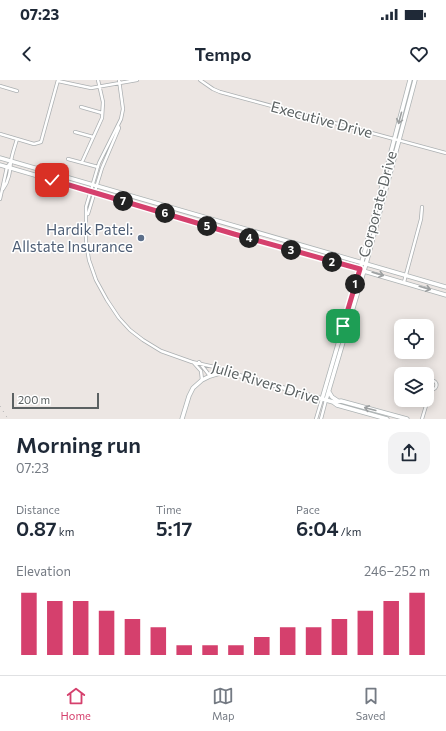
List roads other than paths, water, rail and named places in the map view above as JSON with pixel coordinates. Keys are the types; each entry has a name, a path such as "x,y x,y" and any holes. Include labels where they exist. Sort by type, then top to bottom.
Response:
{"street":[{"path":"82,162 102,118 103,102 98,80"},
{"path":"0,134 39,144 42,141 58,81 85,87 137,80"},
{"name":"Executive Drive","path":"200,80 220,92 446,153"},
{"name":"Corporate Drive","path":"316,419 318,412 329,392 346,334 362,270 361,263 410,80"},
{"name":"Corporate Drive","path":"321,419 324,400 341,333 362,270 366,264 415,80"},
{"path":"95,186 98,167 121,119 123,109 119,82"},
{"path":"0,86 16,91"},
{"path":"81,107 102,113"},
{"path":"95,186 119,128 118,126"},
{"path":"75,132 93,137"},
{"path":"0,199 3,189 2,184 9,168 17,139"},
{"path":"0,158 406,275 446,288"},
{"path":"68,159 98,167"},
{"path":"0,165 446,295"},
{"path":"52,180 53,173"},
{"name":"Julie Rivers Drive","path":"95,186 86,207 86,242 89,260 96,280 119,318 130,330 160,351 192,362 199,362 219,368 226,372 275,385 387,419"},
{"path":"148,208 150,202"},
{"path":"404,282 421,219 422,206"},
{"path":"204,225 205,218"},
{"path":"234,234 236,226"},
{"path":"369,234 374,235"},
{"path":"341,333 346,334"},
{"name":"Julie Rivers Drive","path":"192,362 201,371 202,380"},
{"name":"Julie Rivers Drive","path":"199,362 210,376"},
{"path":"182,419 193,388 202,380 210,376 226,372"},
{"path":"329,392 332,397 338,401"},
{"name":"Julie Rivers Drive","path":"333,402 338,401 395,418 407,419"},
{"path":"422,419 426,407"},
{"path":"318,412 323,413"}],"railway":[{"path":"0,406 8,419"}],"place":[{"name":"Hardik Patel: Allstate Insurance","path":"141,238"}]}
